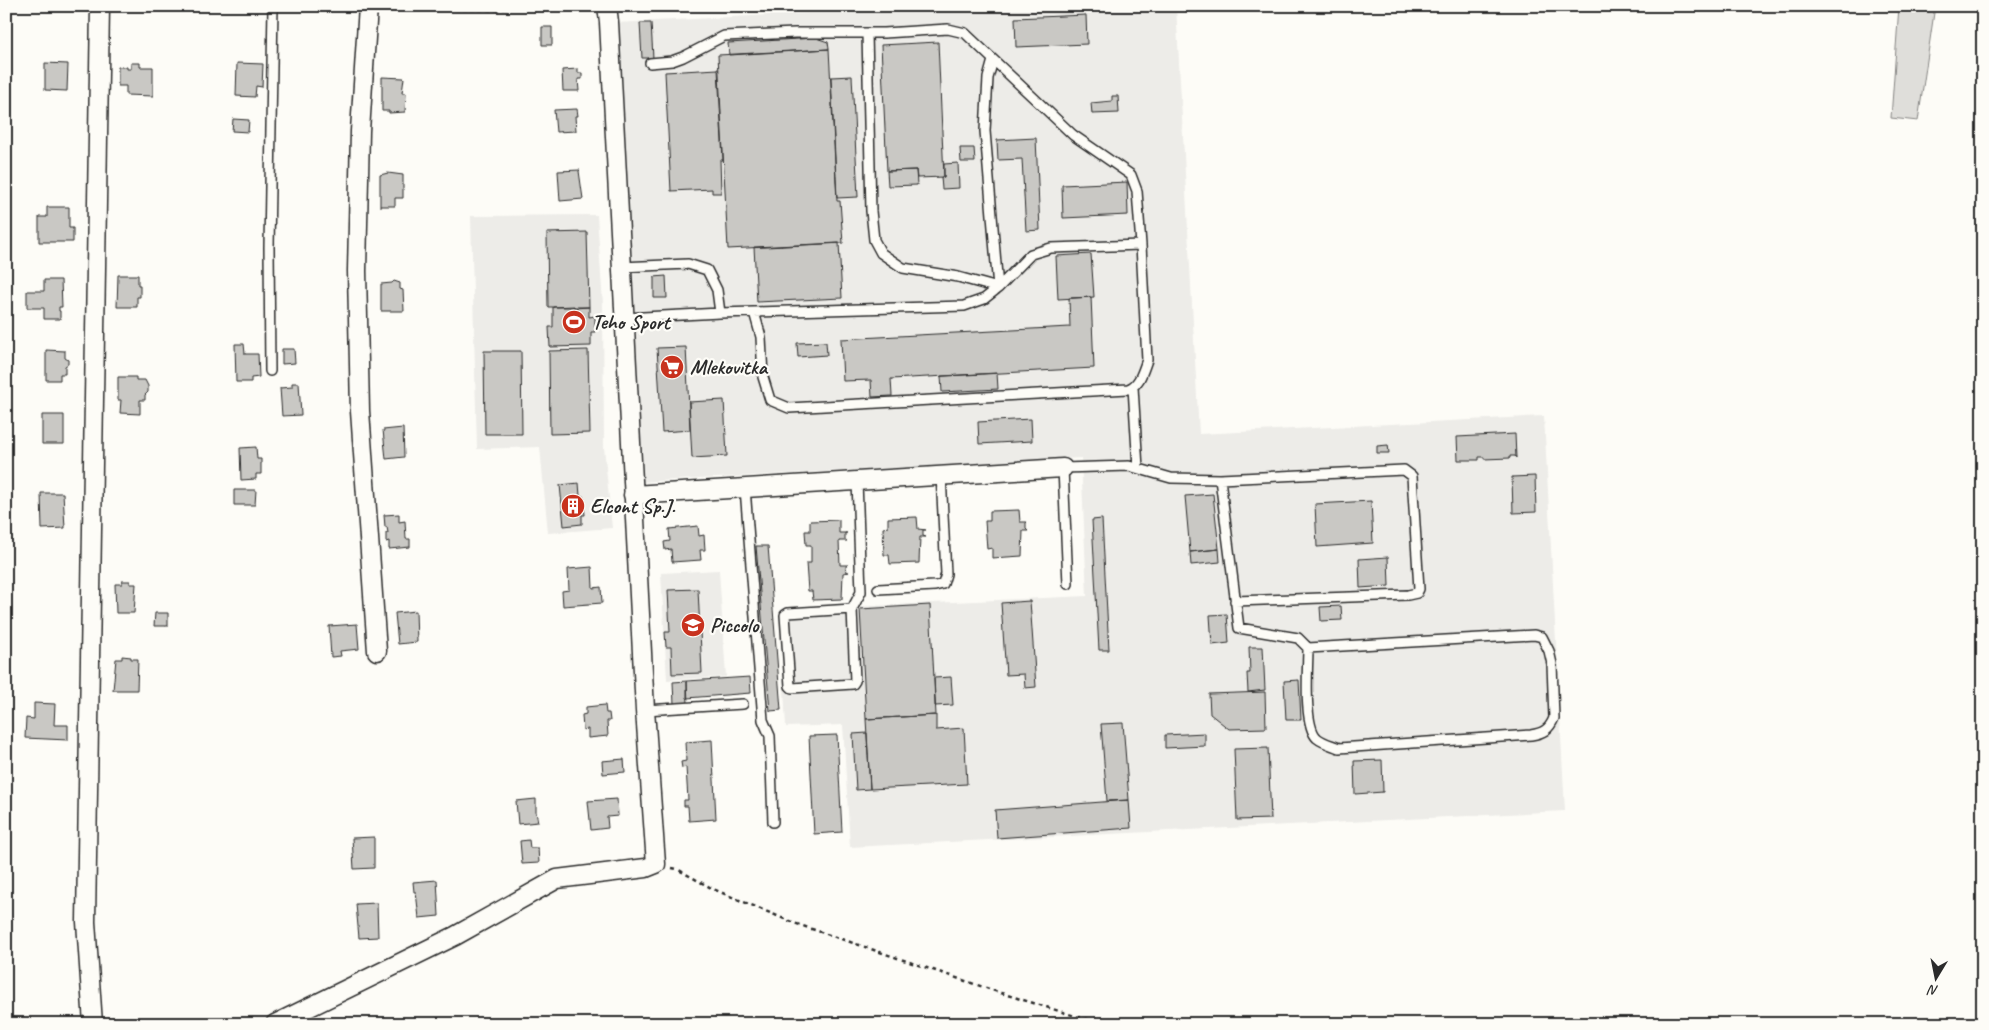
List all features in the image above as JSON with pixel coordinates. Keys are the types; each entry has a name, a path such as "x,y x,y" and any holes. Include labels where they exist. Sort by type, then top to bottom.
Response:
{"street":[{"path":"93,1024 86,922 100,6"},
{"path":"275,1024 455,936 557,879 646,868 656,864 645,710 607,6"},
{"path":"368,7 360,130 357,271 360,411 377,651"},
{"path":"633,494 1063,468"}],"lane":[{"path":"270,371 269,247 273,6"},
{"path":"650,63 672,61 683,57 724,36 795,32 948,29 965,33 1073,135 1131,175 1137,191 1147,360 1141,376 1133,387 1138,468"},
{"path":"867,32 871,211 874,240 881,253 903,268 958,277 998,288"},
{"path":"993,60 988,78 985,131 998,288"},
{"path":"624,318 720,313 964,306 984,299 998,288 1031,254 1051,248 1141,245"},
{"path":"621,267 688,264 707,270 717,290 720,313"},
{"path":"754,312 760,336 763,377 770,400 789,408 1133,387"},
{"path":"1068,584 1063,468 1129,466 1171,478 1220,479 1404,470 1412,476 1419,589 1417,594 1235,601"},
{"path":"878,589 943,584 946,574 941,475"},
{"path":"1220,479 1240,628 1298,638 1308,648 1309,716 1311,729 1316,738 1339,748 1531,736 1542,733 1550,726 1554,718 1552,664 1549,651 1542,637 1534,635 1308,648"},
{"path":"852,609 788,613 785,615 790,686 792,688 853,684 855,681 852,609 861,592 857,481"},
{"path":"745,488 763,720 770,736 773,822"},
{"path":"645,710 743,704"}],"path":[{"path":"279,6 498,10 514,6"},
{"path":"656,864 677,869 713,889 794,923 1001,993 1106,1024"}],"shaded area":[{"path":"943,6 1176,6 1199,434 1544,416 1565,811 850,847 843,725 786,727 780,610 1087,596 1081,458 641,482 616,23"},
{"path":"1899,6 1935,6 1918,121 1891,118"},
{"path":"597,215 603,304 604,447 612,528 548,533 540,447 477,449 471,216"},
{"name":"Piccolo","path":"719,570 726,677 667,680 661,573"}],"building":[{"path":"1086,15 1087,44 1016,47 1015,18"},
{"path":"640,23 651,23 653,58 642,58"},
{"path":"542,27 552,27 552,45 542,45"},
{"path":"816,38 828,42 829,49 729,55 728,43"},
{"path":"938,42 944,177 917,178 916,170 887,171 881,45"},
{"path":"829,49 837,201 840,201 843,243 728,249 718,55"},
{"path":"45,63 68,64 67,91 45,90"},
{"path":"131,63 140,63 140,67 153,67 153,96 126,95 126,86 118,86 118,67 131,69"},
{"path":"237,63 263,64 262,87 256,86 255,97 236,96"},
{"path":"578,69 578,73 582,73 582,79 578,79 579,91 563,91 562,70"},
{"path":"718,69 723,160 720,160 721,193 712,193 712,189 671,191 665,72"},
{"path":"852,76 858,197 837,198 831,77"},
{"path":"382,77 404,78 402,93 406,93 405,112 389,113 389,111 382,111"},
{"path":"1112,96 1118,96 1119,113 1092,114 1091,103 1112,101"},
{"path":"577,109 578,116 575,116 576,131 556,132 554,110"},
{"path":"233,119 249,120 248,132 232,131"},
{"path":"1036,138 1040,230 1026,231 1022,159 998,160 997,140"},
{"path":"960,148 974,148 975,162 961,162"},
{"path":"958,163 959,188 942,189 941,177 944,177 944,164"},
{"path":"580,170 583,199 560,201 558,171"},
{"path":"916,170 917,185 888,186 887,171"},
{"path":"388,173 403,175 403,198 395,198 395,206 380,206 380,175"},
{"path":"1127,182 1128,215 1063,218 1062,185"},
{"path":"47,207 69,207 69,228 73,228 73,242 39,242 39,217 47,217"},
{"path":"587,232 589,307 548,307 547,233"},
{"path":"839,243 842,298 757,302 754,247"},
{"path":"1091,254 1094,297 1058,299 1056,256"},
{"path":"118,275 138,275 140,297 137,297 137,307 117,307"},
{"path":"666,276 667,298 654,298 654,277"},
{"path":"44,280 61,280 62,307 59,307 60,319 44,319 44,308 27,308 27,291 44,291"},
{"path":"394,281 400,283 400,289 403,290 404,311 381,311 381,284"},
{"path":"1091,297 1094,368 891,379 892,396 872,397 871,380 843,381 841,339 1070,327 1069,298"},
{"name":"Teho Sport","path":"574,306 574,308 589,307 589,317 595,316 595,332 591,332 591,346 550,347 549,327 553,327 553,307"},
{"path":"826,342 827,355 798,357 797,343"},
{"path":"235,344 244,344 245,354 258,354 259,377 251,378 251,382 236,382"},
{"path":"686,347 690,430 662,432 657,348"},
{"path":"282,349 294,349 295,363 282,364"},
{"path":"46,350 65,351 65,358 68,360 68,364 65,366 65,374 60,374 60,380 46,380"},
{"path":"588,350 590,433 550,434 549,351"},
{"path":"484,351 521,351 522,434 485,434"},
{"path":"997,373 998,389 942,392 941,376"},
{"path":"118,377 136,377 136,380 145,380 148,392 145,395 145,400 140,400 140,414 120,413 121,400 118,400"},
{"path":"292,383 299,383 301,415 282,416 280,388 292,387"},
{"path":"724,400 727,456 692,458 689,402"},
{"path":"42,415 64,415 64,444 42,444"},
{"path":"1031,419 1032,441 979,444 978,422"},
{"path":"403,428 404,457 386,459 383,430"},
{"path":"1515,434 1516,458 1515,456 1510,456 1510,458 1484,459 1484,457 1479,457 1479,460 1458,460 1457,437"},
{"path":"1388,445 1389,453 1377,453 1377,446"},
{"path":"256,447 257,459 261,459 261,474 256,474 256,479 241,480 240,448"},
{"path":"1535,476 1536,512 1513,513 1512,477"},
{"name":"Elcont Sp.J.","path":"579,483 580,496 583,496 585,515 582,515 582,524 564,526 560,485"},
{"path":"234,490 256,490 255,505 234,505"},
{"path":"41,493 63,493 65,528 42,529"},
{"path":"1213,494 1219,549 1190,552 1185,496"},
{"path":"1371,501 1373,543 1317,547 1315,504"},
{"path":"1019,510 1020,522 1027,522 1026,529 1028,531 1023,531 1022,556 992,558 992,548 987,549 985,521 990,521 990,511"},
{"path":"399,514 399,522 405,521 406,539 410,539 410,547 389,549 389,541 386,542 386,533 388,533 387,527 385,527 384,515"},
{"path":"917,517 918,529 926,530 923,530 923,536 926,537 920,537 919,563 890,564 889,555 884,555 883,528 888,527 888,518"},
{"path":"1102,519 1109,650 1099,650 1092,520"},
{"path":"839,520 839,533 845,533 845,540 847,541 839,541 840,565 848,565 846,566 847,572 849,572 843,573 842,599 813,600 812,591 808,591 806,563 811,563 811,545 806,545 805,531 810,531 810,521"},
{"path":"698,526 699,536 704,535 705,550 700,550 701,560 672,562 671,549 665,550 664,542 670,541 669,529"},
{"path":"756,546 768,546 781,710 770,711"},
{"path":"1219,549 1220,562 1191,565 1190,552"},
{"path":"1388,557 1389,586 1360,588 1359,559"},
{"path":"592,567 593,588 601,587 602,603 563,606 562,591 569,590 568,569"},
{"path":"122,581 130,581 130,584 136,584 134,613 116,613 115,584 122,584"},
{"path":"698,589 702,673 672,674 671,647 666,647 665,632 670,632 668,590"},
{"path":"1030,601 1036,687 1025,688 1024,674 1006,675 1001,603"},
{"path":"930,605 936,715 866,719 860,609"},
{"path":"1341,606 1342,620 1321,621 1320,607"},
{"path":"416,611 417,642 398,644 395,613"},
{"path":"155,613 168,613 168,626 154,626"},
{"path":"1227,614 1229,643 1212,645 1210,615"},
{"path":"357,624 359,649 340,651 341,656 331,657 329,626"},
{"path":"1249,647 1263,647 1265,690 1248,692 1247,673 1250,673"},
{"path":"122,656 138,659 137,690 113,690 116,659 122,659"},
{"path":"750,677 751,693 687,698 687,681"},
{"path":"951,677 953,705 935,706 934,678"},
{"path":"1299,680 1301,720 1286,720 1284,681"},
{"path":"687,681 688,704 674,704 673,682"},
{"path":"1265,692 1266,728 1229,729 1210,714 1209,694"},
{"path":"34,703 55,704 54,725 68,725 68,740 25,738 26,718 34,719"},
{"path":"605,705 610,721 607,721 608,736 588,738 588,729 583,730 582,715 586,714 586,707"},
{"path":"936,715 936,730 964,728 967,784 870,789 866,719"},
{"path":"1123,723 1129,800 1107,801 1101,724"},
{"path":"867,733 870,789 856,790 853,734"},
{"path":"1205,733 1205,746 1165,748 1165,735"},
{"path":"837,735 842,832 814,834 809,736"},
{"path":"712,740 716,819 689,821 688,806 684,806 684,800 688,800 686,767 682,768 681,762 686,761 685,742"},
{"path":"1268,748 1271,819 1237,820 1234,749"},
{"path":"624,759 625,772 603,774 602,761"},
{"path":"1382,760 1383,792 1355,794 1354,761"},
{"path":"536,799 538,822 518,824 516,801"},
{"path":"617,799 618,816 607,817 608,828 591,830 588,801"},
{"path":"1129,800 1131,828 997,838 995,810"},
{"path":"374,837 374,868 354,869 352,838"},
{"path":"529,840 530,848 538,848 539,863 522,864 520,841"},
{"path":"437,880 439,916 419,918 413,882"},
{"path":"377,903 378,937 359,938 356,904"}],"place":[{"name":"Teho Sport","path":"574,322"},
{"name":"Mlekovitka","path":"672,367"},
{"name":"Elcont Sp.J.","path":"573,506"},
{"name":"Piccolo","path":"693,625"}]}
